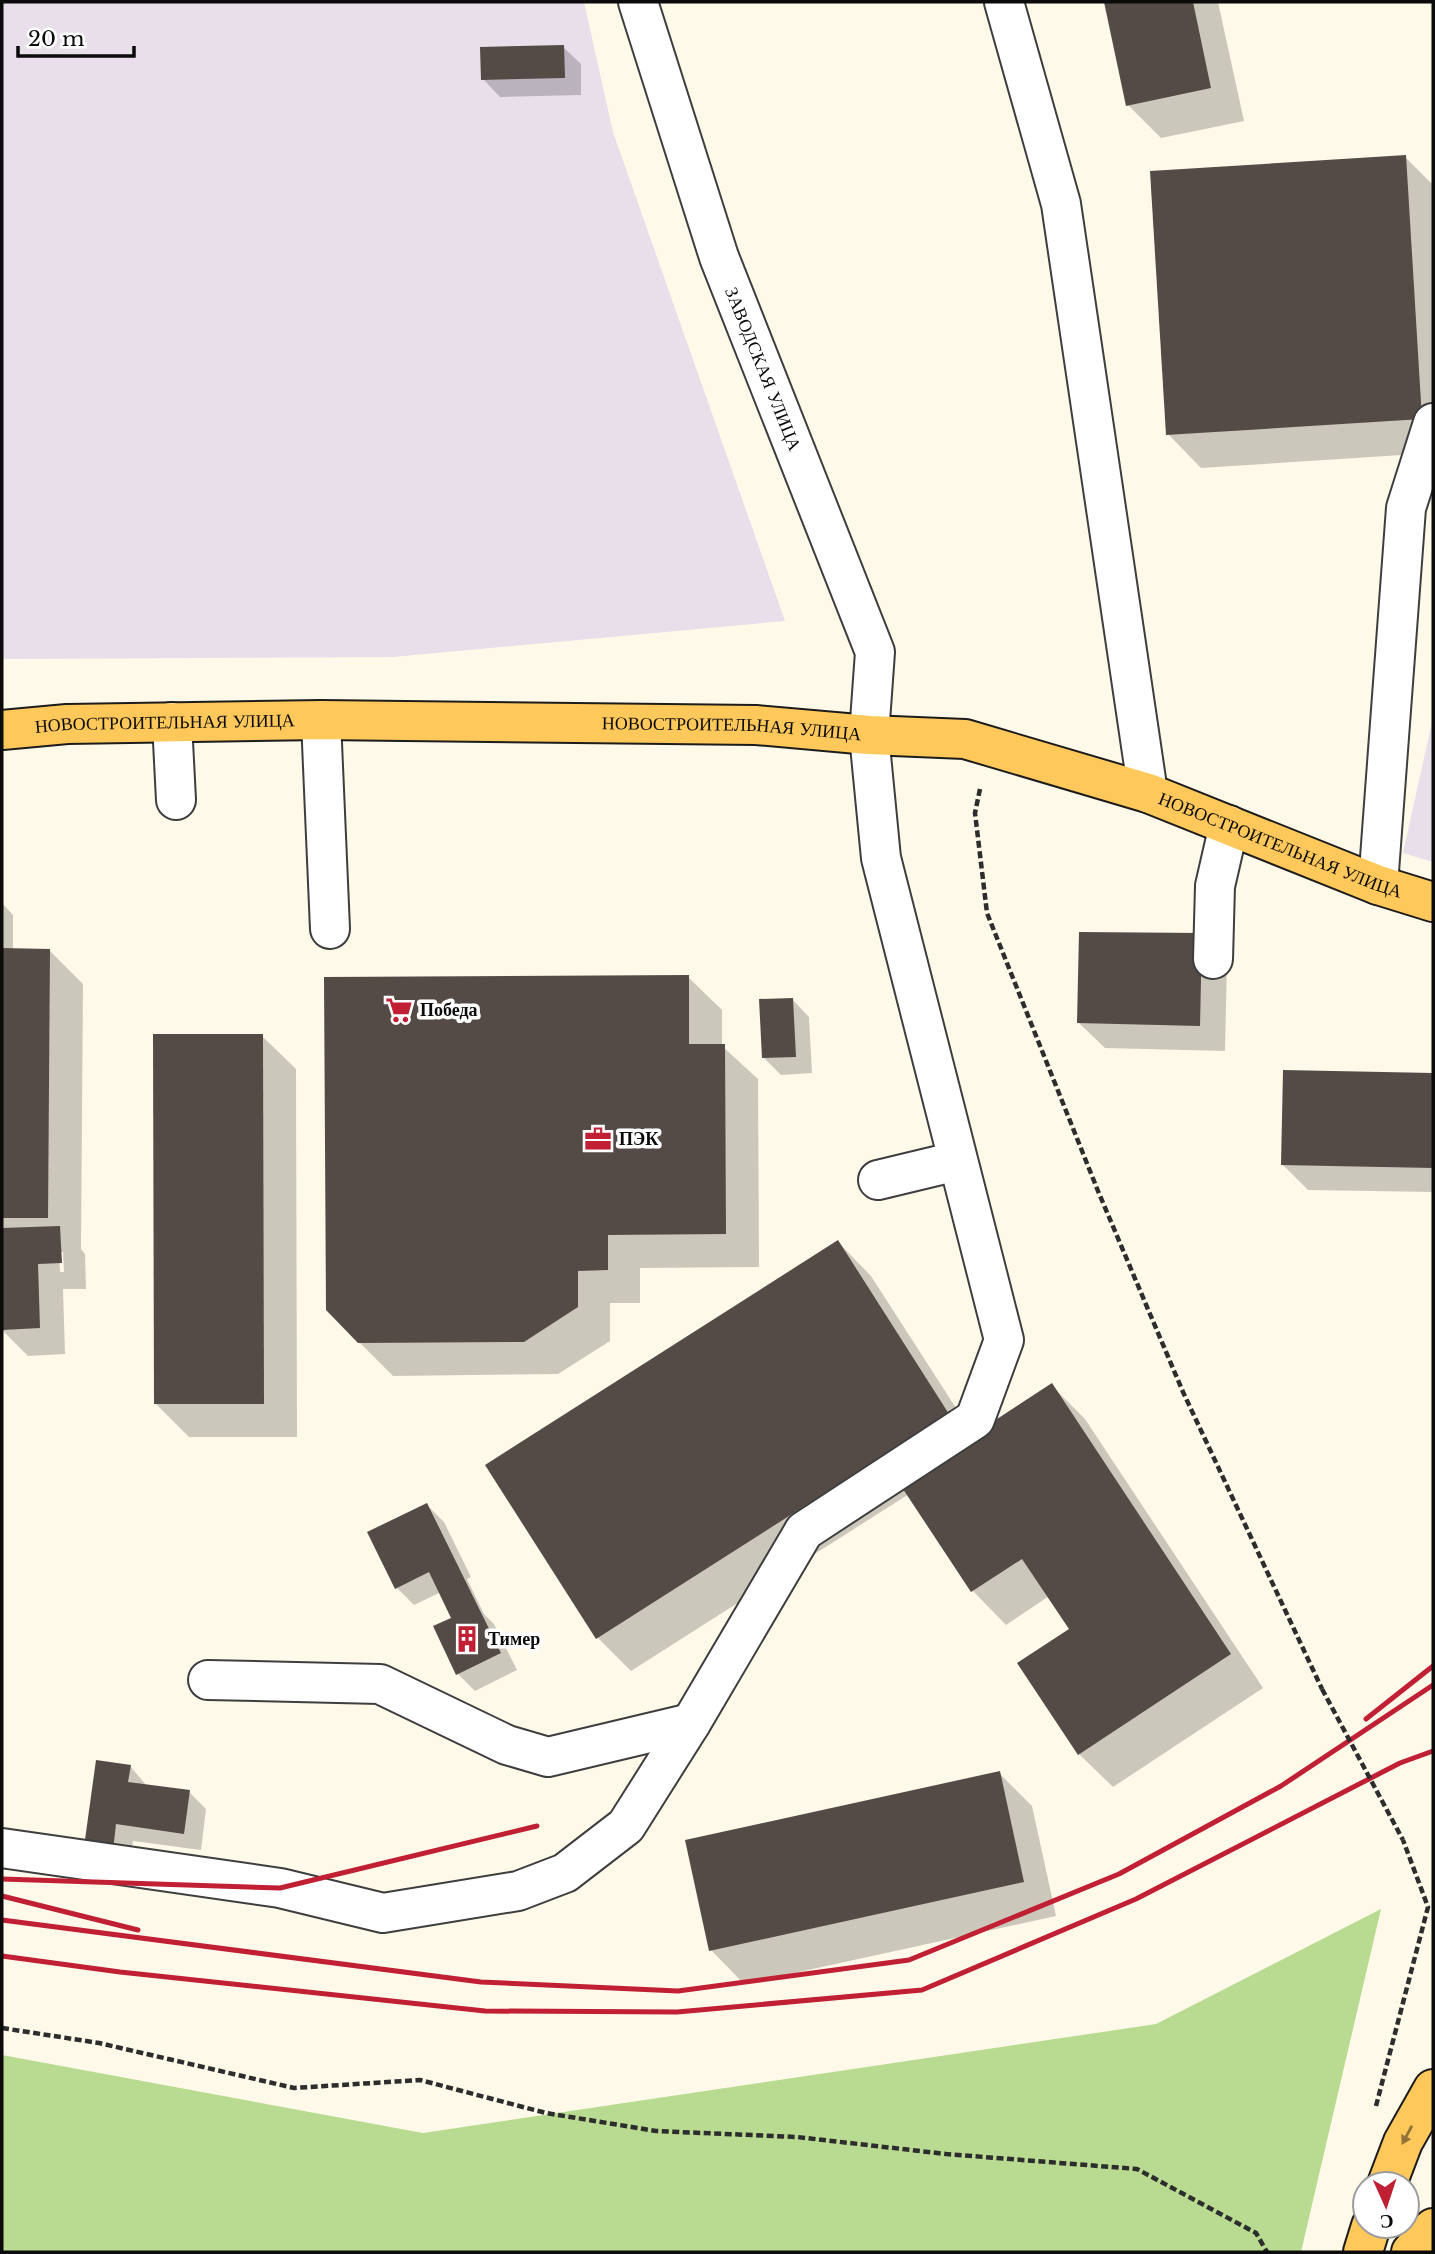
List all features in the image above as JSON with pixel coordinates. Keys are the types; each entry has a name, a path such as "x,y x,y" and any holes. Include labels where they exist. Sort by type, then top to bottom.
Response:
{"main road":[{"name":"НОВОСТРОИТЕЛЬНАЯ УЛИЦА","path":"2,730 67,724 321,720 756,725 869,735 965,739 1148,793 1378,885 1433,902"},
{"path":"1392,2170 1403,2142 1433,2089"},
{"path":"1411,2252 1433,2228"}],"street":[{"name":"ЗАВОДСКАЯ УЛИЦА","path":"2,1848 280,1888 383,1913 518,1891 565,1873 626,1826 691,1723 804,1531 975,1419 1004,1340 881,858 869,735 875,652 719,257 638,2"},
{"path":"1004,2 1061,204 1148,793"},
{"path":"1378,885 1406,508 1433,423"},
{"path":"321,720 330,929"},
{"path":"172,722 176,800"},
{"path":"1213,959 1215,886 1229,825"},
{"path":"878,1180 957,1161"},
{"path":"208,1680 380,1684 507,1745 548,1757 691,1723"}],"path":[{"path":"980,789 975,813 987,912 1098,1191 1183,1392 1322,1689 1404,1840 1428,1907 1373,2119"},
{"path":"2,2028 99,2043 294,2088 420,2080 546,2113 656,2131 797,2137 946,2154 1137,2169 1256,2233 1267,2252"}],"shaded area":[{"path":"2,2 584,2 613,132 785,621 393,657 2,659"},
{"path":"1433,717 1433,862 1403,853"}],"green space":[{"path":"1381,1909 1301,2252 2,2252 2,2055 423,2133 1156,2024"}],"building":[{"path":"1104,2 1193,2 1211,88 1126,106"},
{"path":"564,45 565,78 481,80 480,47"},
{"path":"1406,155 1422,419 1166,435 1150,171"},
{"path":"1079,932 1202,933 1200,1026 1077,1023"},
{"path":"2,948 50,949 48,1218 2,1218"},
{"path":"689,975 689,1044 725,1044 726,1234 608,1235 608,1270 578,1271 578,1307 524,1342 358,1343 326,1310 324,977"},
{"path":"793,998 796,1057 762,1058 759,999"},
{"path":"153,1034 263,1034 264,1404 154,1404"},
{"path":"1283,1070 1433,1073 1433,1168 1281,1165"},
{"path":"60,1226 62,1263 38,1264 40,1328 2,1330 2,1228"},
{"path":"838,1240 949,1414 596,1639 485,1465"},
{"path":"1052,1383 1231,1654 1078,1755 1017,1663 1069,1629 1022,1559 971,1592 899,1483"},
{"path":"427,1503 501,1653 456,1675 433,1626 451,1618 429,1572 395,1589 367,1532"},
{"path":"96,1760 131,1765 128,1782 190,1790 184,1834 116,1824 113,1851 84,1847"},
{"path":"1000,1771 1024,1882 709,1951 685,1840"}],"railway":[{"path":"1366,1719 1433,1666"},
{"path":"2,1920 481,1982 678,1991 909,1960 1119,1874 1281,1786 1433,1685"},
{"path":"2,1956 120,1972 485,2011 677,2012 922,1990 1136,1899 1400,1763 1433,1751"},
{"path":"2,1879 280,1888 537,1826"},
{"path":"2,1896 138,1930"}],"place":[{"name":"Победа","path":"399,1010"},
{"name":"ПЭК","path":"598,1139"},
{"name":"Тимер","path":"467,1639"}]}
